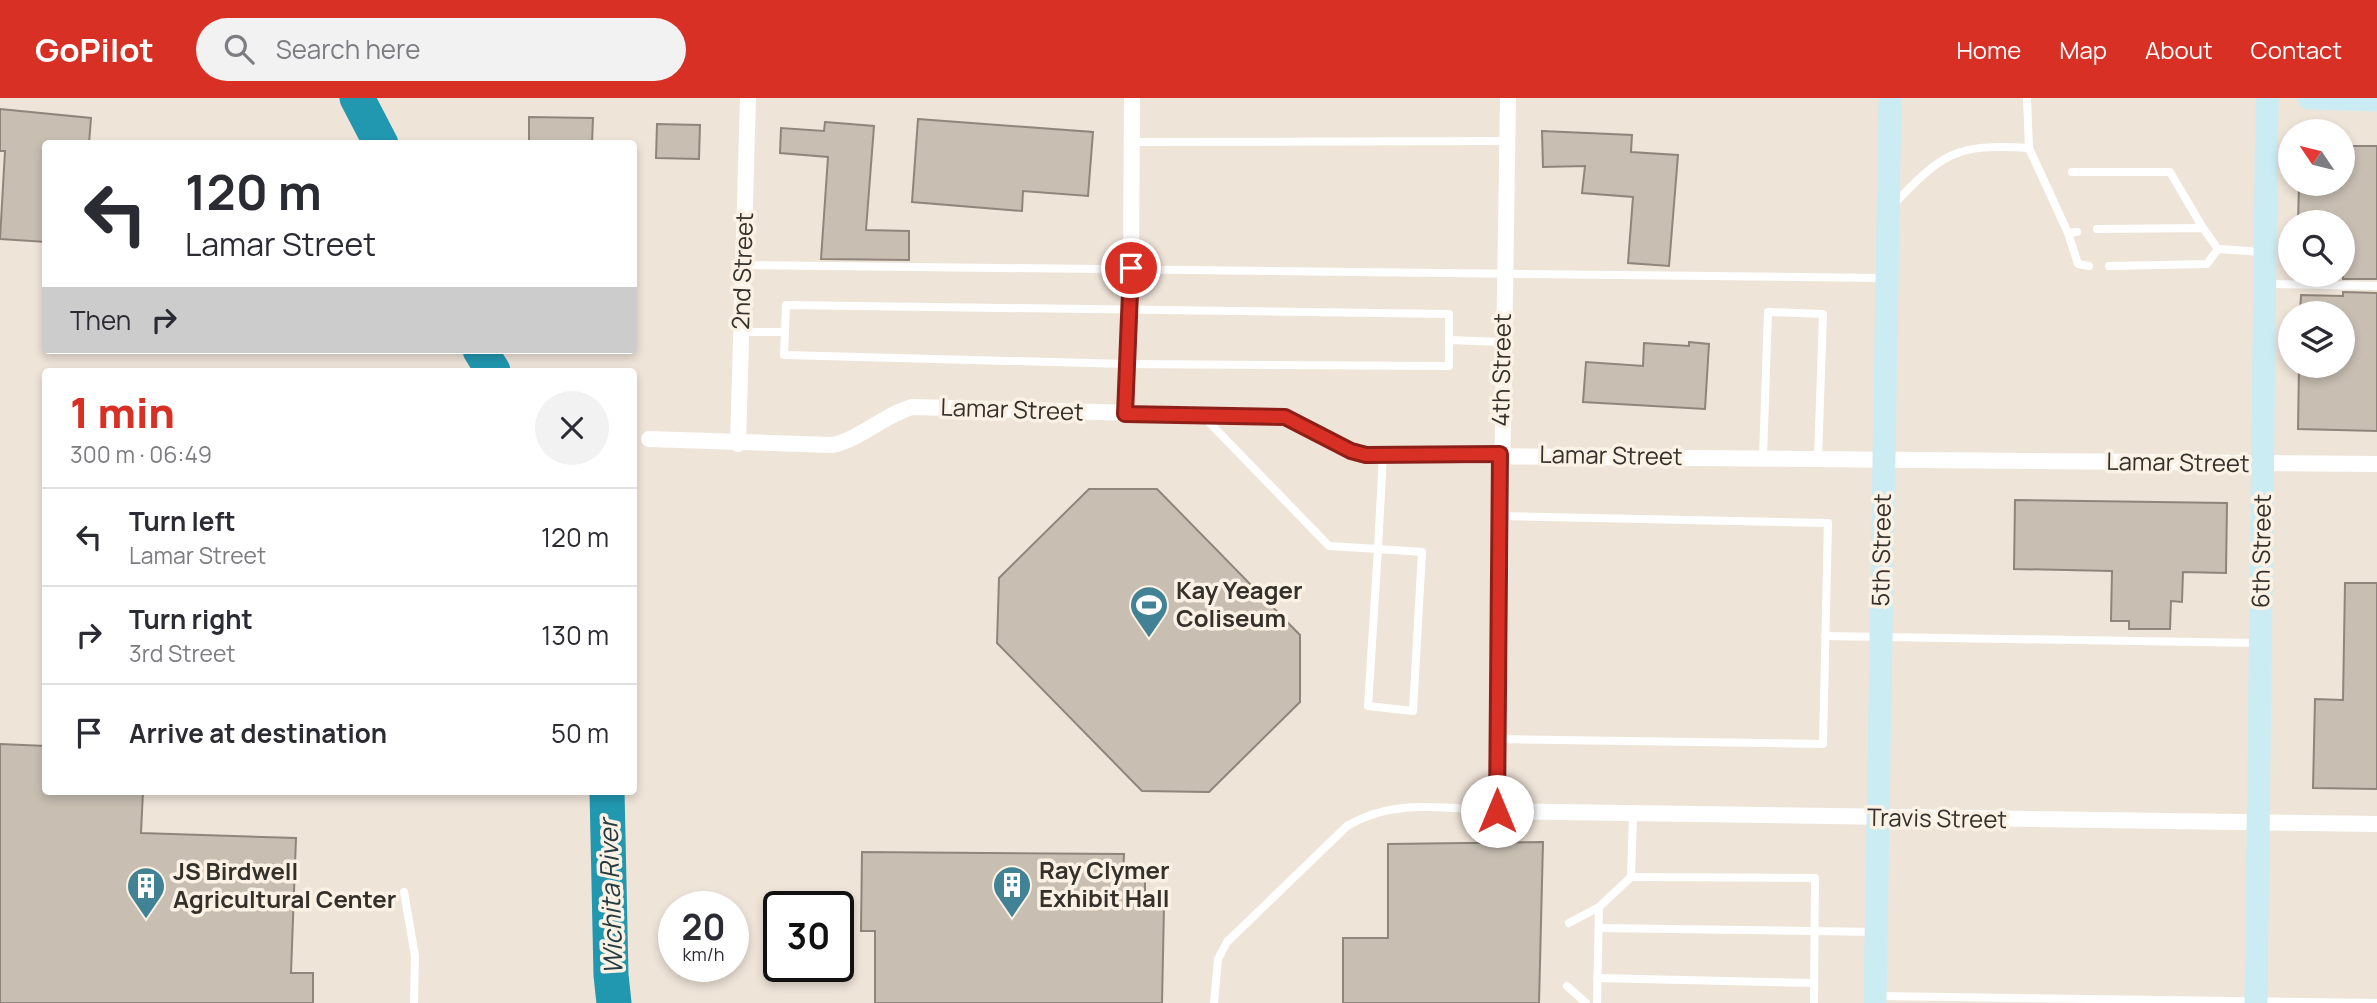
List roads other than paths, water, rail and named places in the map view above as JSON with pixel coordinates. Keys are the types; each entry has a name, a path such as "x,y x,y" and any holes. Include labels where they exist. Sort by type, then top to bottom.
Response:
{"main road":[{"name":"5th Street","path":"1875,999 1890,98"},
{"name":"6th Street","path":"2256,1002 2267,98"},
{"path":"2309,98 2377,100"}],"street":[{"name":"2nd Street","path":"738,444 748,98"},
{"path":"1125,414 1131,268 1132,98"},
{"name":"4th Street","path":"1497,811 1500,454 1508,98"},
{"name":"Lamar Street","path":"649,439 833,445 847,441 898,411 912,407 1285,417 1351,451 1383,455 2377,464"},
{"name":"Travis Street","path":"1497,811 2377,824"}],"lane":[{"path":"2027,98 2029,148 2072,233 2078,264 2089,266"},
{"path":"1132,142 1507,141"},
{"path":"1889,210 1922,176 1956,150 1995,145 2029,148"},
{"path":"2072,172 2170,172 2218,249 2266,253"},
{"path":"2043,178 2055,175"},
{"path":"2097,229 2203,228"},
{"path":"2109,266 2207,264 2218,249"},
{"path":"743,265 1888,278"},
{"path":"2266,284 2377,286"},
{"path":"786,305 1129,309 1449,314 1449,366 1127,364 784,355 786,305"},
{"path":"1763,458 1768,312 1823,314 1818,459"},
{"path":"741,332 785,332"},
{"path":"1449,340 1502,342"},
{"path":"1202,415 1329,546 1378,549 1422,552 1413,711 1367,706 1378,549 1383,455"},
{"path":"1498,738 1823,744 1828,523 1500,516"},
{"path":"1825,636 2260,643"},
{"path":"1214,1003 1218,959 1227,942 1347,826 1386,808 1497,811"},
{"path":"1631,877 1633,814"},
{"path":"1569,923 1599,907 1631,877 1815,878 1814,1003"},
{"path":"404,892 415,956 414,1003"},
{"path":"1597,1003 1599,907"},
{"path":"1599,928 1876,932"},
{"path":"1597,978 1814,983"},
{"path":"1567,986 1586,1003"},
{"path":"1875,999 2377,1003"}],"waterway":[{"name":"Wichita River","path":"357,98 379,140"},
{"name":"Wichita River","path":"482,354 491,368"},
{"name":"Wichita River","path":"607,795 614,1003"}],"place":[{"name":"Kay Yeager Coliseum","path":"1149,639"},
{"name":"Ray Clymer Exhibit Hall","path":"1012,919"},
{"name":"JS Birdwell Agricultural Center","path":"146,920"}]}
